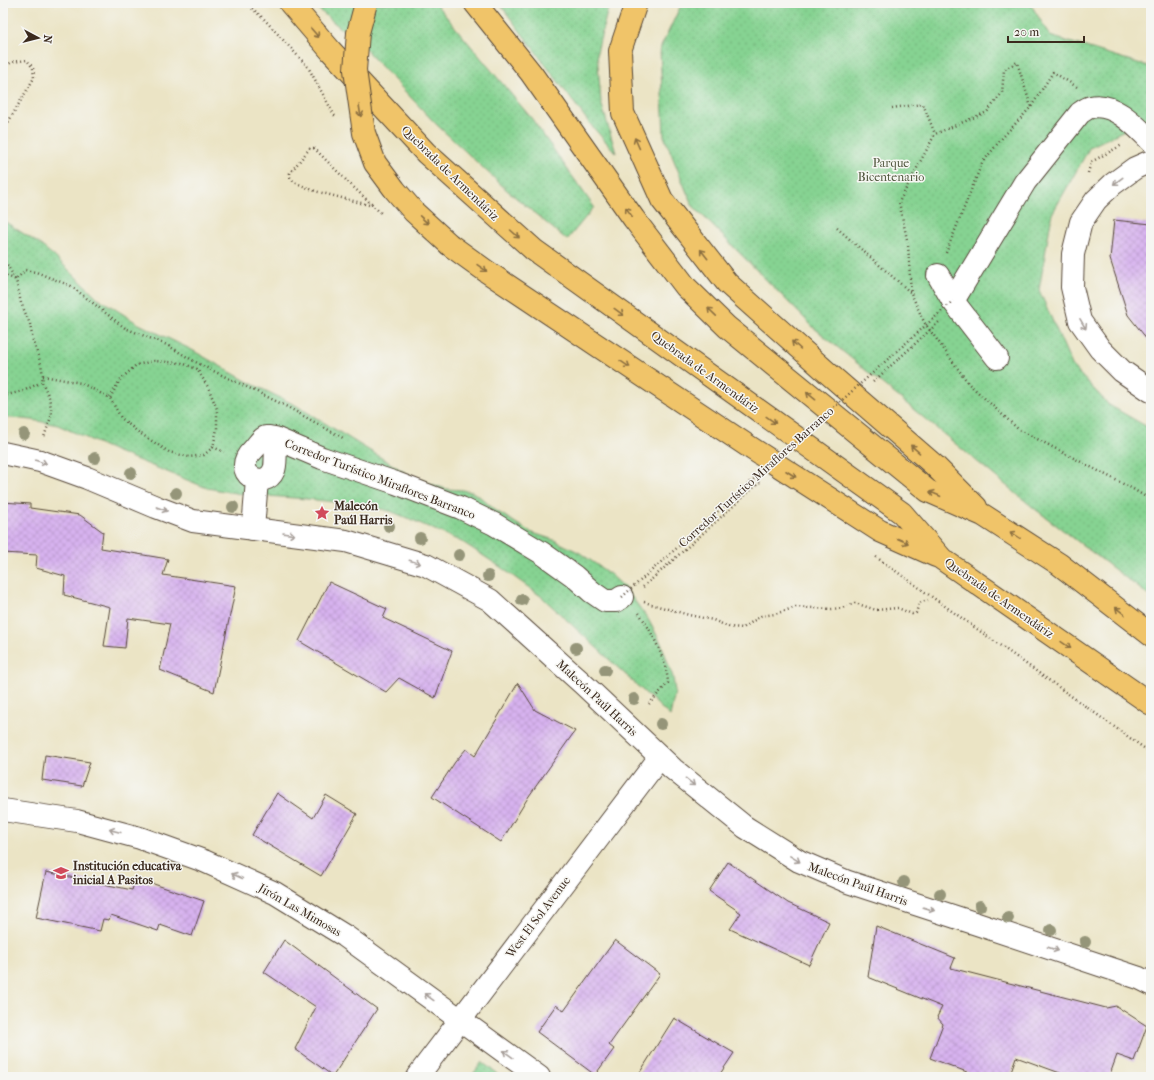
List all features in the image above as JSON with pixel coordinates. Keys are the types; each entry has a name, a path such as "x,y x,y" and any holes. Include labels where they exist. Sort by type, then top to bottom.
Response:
{"highway":[{"name":"Quebrada de Armendáriz","path":"290,3 426,154 534,250 902,513 942,559 1151,704"},
{"path":"366,3 358,33 355,70 364,132 375,163 414,212 450,245 486,271 779,466 880,531 942,559"},
{"path":"475,3 531,73 634,219 686,287 727,327 928,491 983,515 1059,564 1151,634"},
{"path":"636,3 620,51 623,113 662,200 727,283 934,465 983,515"}],"street":[{"path":"954,303 1025,182 1080,113 1089,107 1099,106 1112,110 1128,118 1151,141"},
{"path":"1151,161 1135,168 1113,184 1096,200 1081,222 1073,254 1072,287 1080,321 1100,350 1122,371 1151,391"},
{"path":"938,275 954,303 997,358"},
{"name":"Corredor Turístico Miraflores Barranco","path":"253,529 258,480 253,478 246,470 245,460 261,439 266,437 275,438 322,458 396,483 462,508 494,524 542,553 605,601 634,600"},
{"name":"Malecón Paúl Harris","path":"3,453 40,461 87,478 193,521 346,541 426,565 490,600 582,683 660,757 745,827 799,862 848,882 1140,978 1151,984"},
{"name":"West El Sol Avenue","path":"417,1077 660,757"},
{"name":"Jirón Las Mimosas","path":"3,810 77,821 140,838 204,861 275,893 345,936 539,1077"}],"path":[{"path":"246,3 264,19 308,67 338,123"},
{"path":"3,68 12,62 27,60 33,68 34,78 4,129"},
{"path":"1031,107 1017,62 1004,70 1002,93 987,112 935,134 899,202 908,244 911,292 924,322 969,384 1018,428 1151,500"},
{"path":"938,275 982,163 1003,137 1031,107 1054,72 1080,89"},
{"path":"892,108 923,104 935,134"},
{"path":"375,200 369,205 315,192 294,182 290,177 290,173 310,148 314,148 350,184 382,215"},
{"path":"838,228 911,292"},
{"path":"3,258 16,280 21,303 30,324 33,341 41,364 43,376 42,382 49,397 52,414 44,437 40,461"},
{"path":"856,397 945,317 954,303"},
{"name":"Corredor Turístico Miraflores Barranco","path":"634,600 954,303"},
{"path":"43,376 81,383 110,398 121,418 138,432 169,452 189,457 204,455 213,447 217,429 217,409 208,387 197,369 182,363 154,361 136,365 120,380 110,398"},
{"path":"197,369 199,364"},
{"path":"3,396 23,391 42,382"},
{"path":"649,704 668,683 668,676 658,646 634,600 779,466"}],"green space":[{"path":"311,3 435,3 532,119 594,207 567,240 509,192 436,124 363,47"},
{"path":"499,3 611,3 607,12 597,52 601,102 616,153 590,124"},
{"name":"Parque Bicentenario","path":"682,3 1030,3 1050,36 1151,67 1151,117 1090,147 1052,214 1039,290 1073,367 1109,405 1151,429 1151,597 1035,509 813,327 692,205 664,136 660,49"},
{"path":"3,222 7,223 38,243 54,256 98,298 137,323 192,350 248,382 297,406 406,473 446,489 472,492 495,510 530,532 554,540 580,553 610,574 622,585 648,619 661,643 673,677 675,692 670,716 542,597 464,543 390,511 363,505 241,494 207,488 115,451 58,425 32,420 3,417"},
{"path":"482,1062 501,1077 471,1077"}],"building":[{"path":"1114,220 1151,224 1151,344 1128,315 1110,259"},
{"path":"3,502 30,504 30,508 80,515 103,532 101,548 168,559 163,575 236,586 214,692 160,670 170,624 128,618 125,648 104,646 110,607 64,595 65,576 36,568 37,555 3,553"},
{"path":"329,582 387,609 383,618 452,651 435,698 399,678 386,692 299,641"},
{"path":"518,683 535,710 575,731 529,796 501,842 432,797 455,762 466,749 475,756"},
{"path":"45,755 90,762 82,786 42,780"},
{"path":"277,793 313,818 326,795 357,814 321,876 252,835"},
{"path":"728,862 788,903 829,922 809,965 730,929 741,913 709,891"},
{"path":"46,872 132,890 136,878 204,901 192,936 160,925 158,931 111,915 109,920 103,919 100,931 36,918"},
{"path":"876,926 955,958 951,968 1106,1008 1116,1006 1147,1026 1134,1061 1117,1055 1109,1077 1071,1077 1016,1057 1009,1077 980,1077 930,1058 943,1024 937,1017 942,1007 868,977"},
{"path":"284,940 377,1009 333,1076 295,1049 316,1007 264,972"},
{"path":"615,940 660,974 609,1045 614,1049 595,1075 537,1032 556,1005 564,1011"},
{"path":"674,1018 734,1053 718,1077 637,1077"}],"place":[{"name":"Malecón Paúl Harris","path":"322,513"},
{"name":"Institución educativa inicial A Pasitos","path":"61,873"}]}
